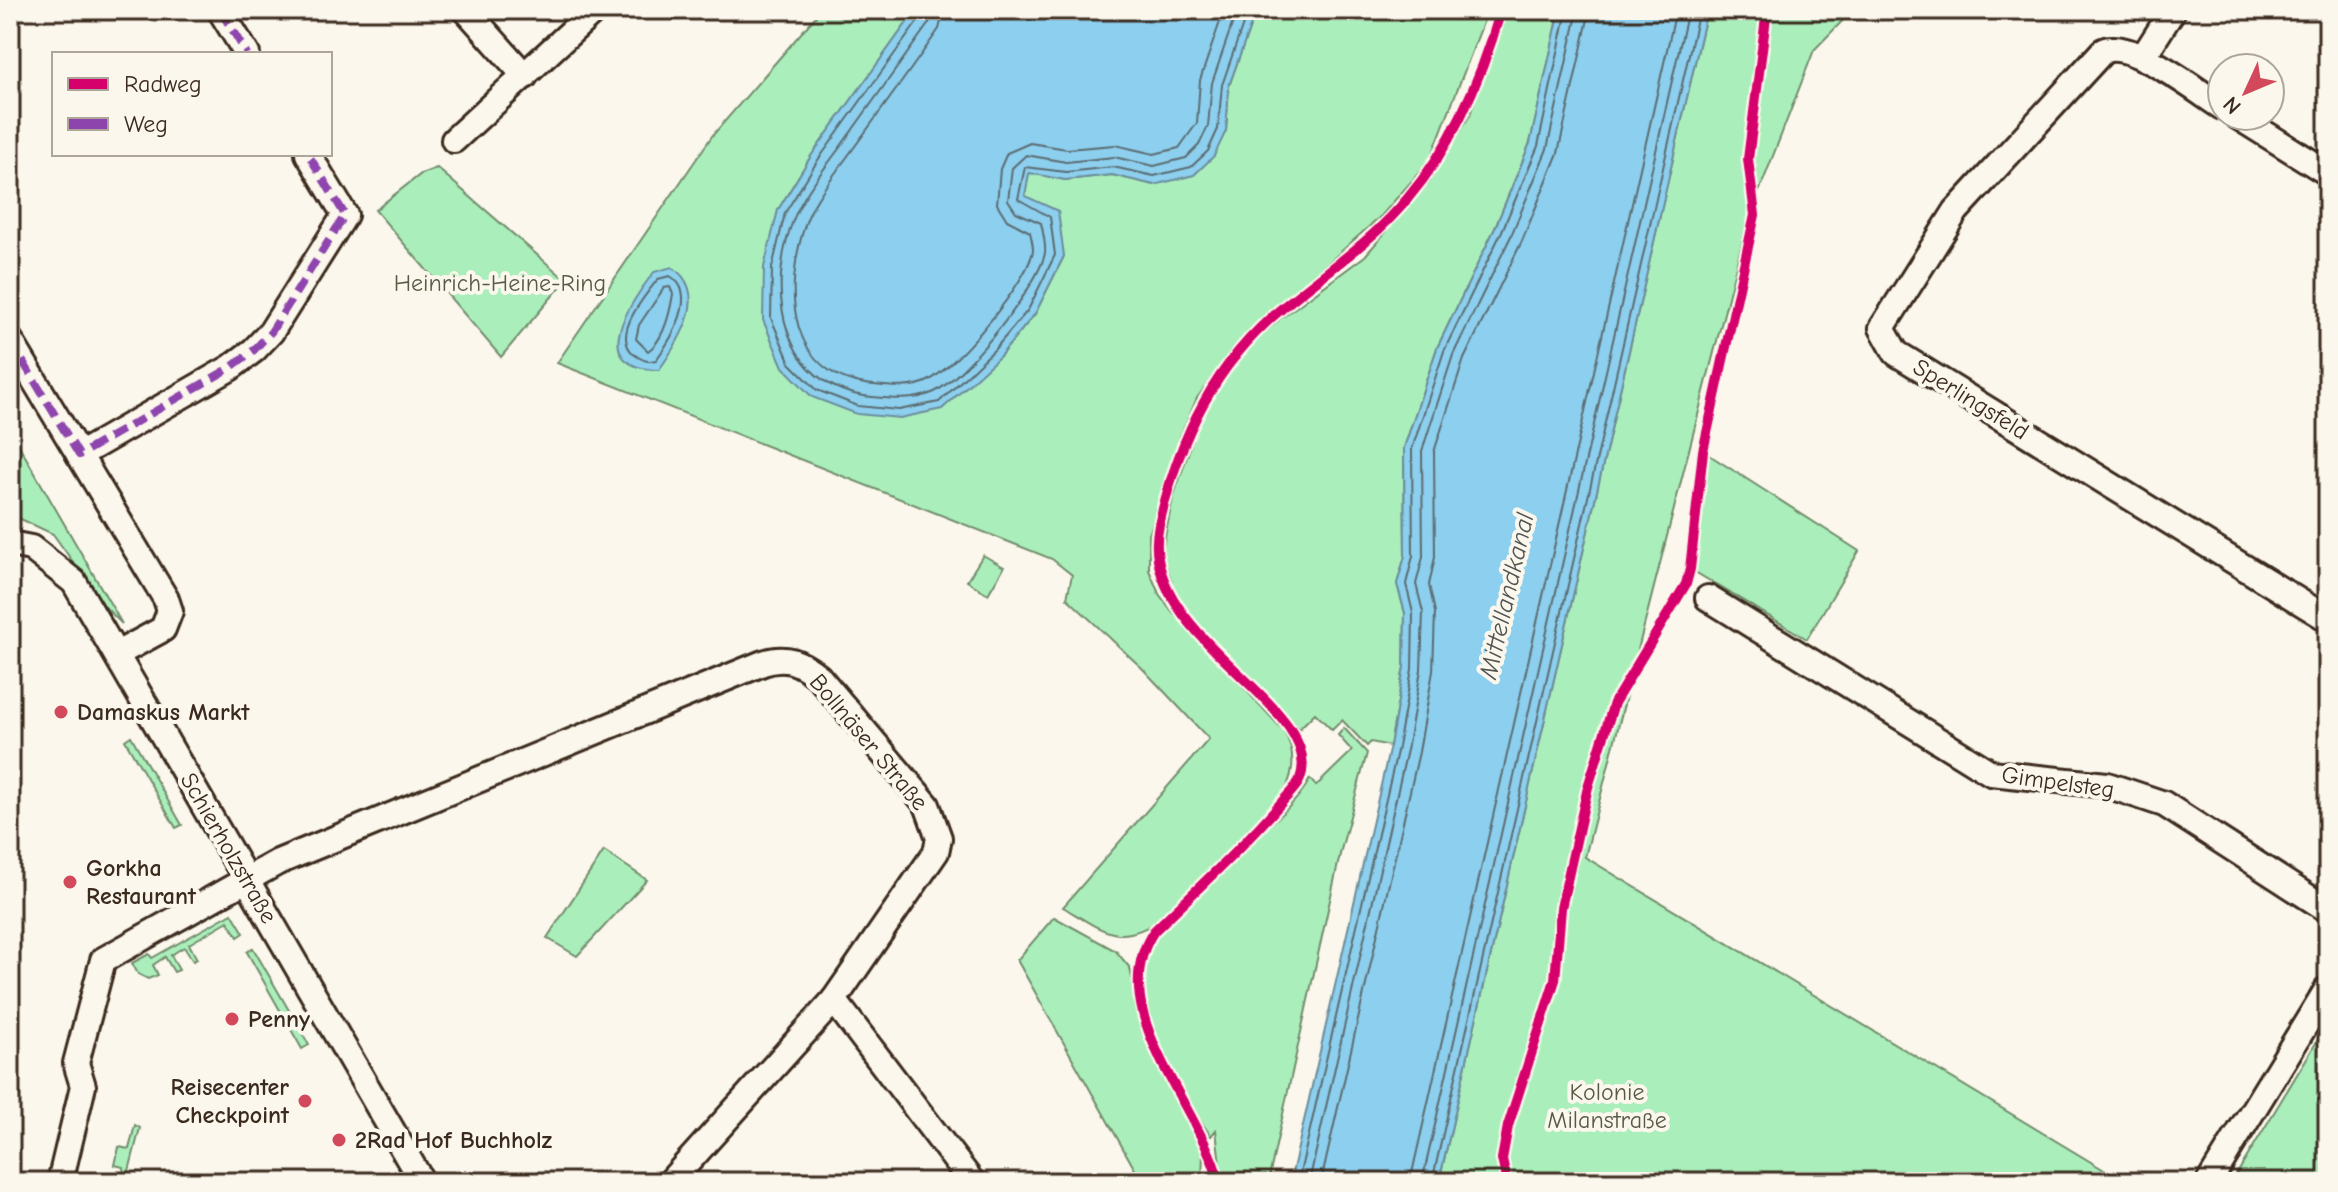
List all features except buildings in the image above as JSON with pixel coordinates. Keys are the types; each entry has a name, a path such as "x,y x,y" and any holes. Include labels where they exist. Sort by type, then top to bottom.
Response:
{"street":[{"path":"220,10 246,52"},
{"path":"466,10 525,76"},
{"path":"454,140 595,10"},
{"path":"2143,57 2173,10"},
{"name":"Sperlingsfeld","path":"2206,97 2143,57 2110,48 2097,56 1956,211 1882,328 1896,353 2328,619"},
{"path":"2263,132 2328,173"},
{"path":"79,455 230,368 271,332 345,215 309,156"},
{"path":"10,340 166,599 170,611 163,629 117,654"},
{"name":"Schierholzstraße","path":"10,544 31,548 74,582 422,1182"},
{"name":"Gimpelsteg","path":"1708,598 1991,773 2107,785 2164,804 2328,910"},
{"name":"Bollnäser Straße","path":"247,878 278,862 779,658 800,662 818,676 927,805 939,838 936,852 834,1000 670,1182"},
{"path":"60,1182 83,1086 76,1063 103,960 247,878"},
{"path":"2209,1182 2328,988"},
{"path":"834,1000 972,1182"}],"green space":[{"path":"821,10 916,10 811,156 778,210 1000,356 1035,314 1064,256 1025,196 1029,172 1065,180 1112,175 1154,185 1226,131 1229,86 1256,10 1488,10 1430,160 1382,215 1235,346 1197,398 1180,436 1149,535 1149,570 1159,594 1172,611 1283,730 1291,748 1292,767 1288,784 1278,801 1164,917 1135,932 1112,933 1063,907 1209,739 1143,669 1067,598 1072,575 1052,559 557,363 712,136"},
{"path":"1505,10 1560,10 1530,143 1495,228 1437,348 1404,448 1405,556 1397,584 1405,613 1404,667 1390,746 1371,742 1367,746 1342,720 1332,730 1315,713 1299,729 1201,629 1179,601 1164,560 1163,547 1173,498 1203,410 1240,354 1280,319 1365,256 1429,182 1470,115"},
{"name":"Kolonie Milanstraße","path":"1707,10 1853,10 1814,50 1747,223 1585,857 2124,1182 1439,1182"},
{"name":"Heinrich-Heine-Ring","path":"437,168 566,280 501,357 375,210 421,174"},
{"path":"17,442 122,624 106,608 53,534 10,514 10,445"},
{"path":"1703,451 1859,551 1807,639 1690,569"},
{"path":"983,555 1004,567 988,594 967,581"},
{"path":"1344,728 1367,753 1341,850 1268,1182 1222,1182 1216,1130 1211,1136 1185,1097 1149,1022 1143,973 1148,952 1178,911 1289,806 1310,779 1316,786 1352,751 1338,735"},
{"path":"131,736 182,825 176,828 125,740"},
{"path":"604,851 647,880 577,956 547,938"},
{"path":"232,913 244,933 238,937 228,921 189,944 197,959 193,961 184,947 171,955 179,970 174,972 165,957 153,965 158,975 148,979 138,974 132,963 149,954 152,958"},
{"path":"1054,917 1116,951 1130,968 1142,1032 1203,1152 1202,1182 1142,1182 1017,960"},
{"path":"253,948 309,1045 302,1049 247,952"},
{"path":"2328,1023 2328,1182 2232,1182"},
{"path":"135,1125 140,1128 128,1175 124,1176 123,1167 115,1165 119,1147 129,1149"}],"water":[{"path":"916,10 1256,10 1229,86 1226,131 1214,156 1194,175 1154,185 1112,175 1065,180 1029,173 1025,196 1058,211 1064,256 1035,314 1000,356 942,409 900,418 857,414 812,397 783,367 763,320 764,267 778,210 811,156"},
{"name":"Mittellandkanal","path":"1560,10 1707,10 1439,1182 1290,1182 1390,746 1404,667 1405,613 1397,584 1405,556 1404,448 1437,348 1495,228 1530,143"},
{"path":"672,267 684,278 689,290 691,303 688,317 659,370 637,366 624,358 619,346 620,332 634,300 654,272"}],"marked path":[{"path":"220,10 246,52"},
{"path":"10,340 79,455 230,368 271,332 345,215 309,156"}],"cycle path":[{"path":"1219,1182 1209,1153 1160,1058 1147,1025 1139,993 1141,961 1154,931 1235,852 1294,788 1300,779 1301,751 1286,724 1200,635 1174,601 1159,565 1159,525 1189,432 1220,376 1261,327 1380,228 1408,198 1439,156 1464,109 1485,60 1501,10"},
{"path":"1507,1182 1502,1159 1508,1126 1555,980 1561,908 1588,787 1614,703 1686,584 1690,569 1703,451 1755,215 1748,159 1767,10"}],"place":[{"name":"Damaskus Markt","path":"61,712"},
{"name":"Gorkha Restaurant","path":"70,882"},
{"name":"Penny","path":"232,1019"},
{"name":"Reisecenter Checkpoint","path":"305,1101"},
{"name":"2Rad Hof Buchholz","path":"339,1140"}]}
